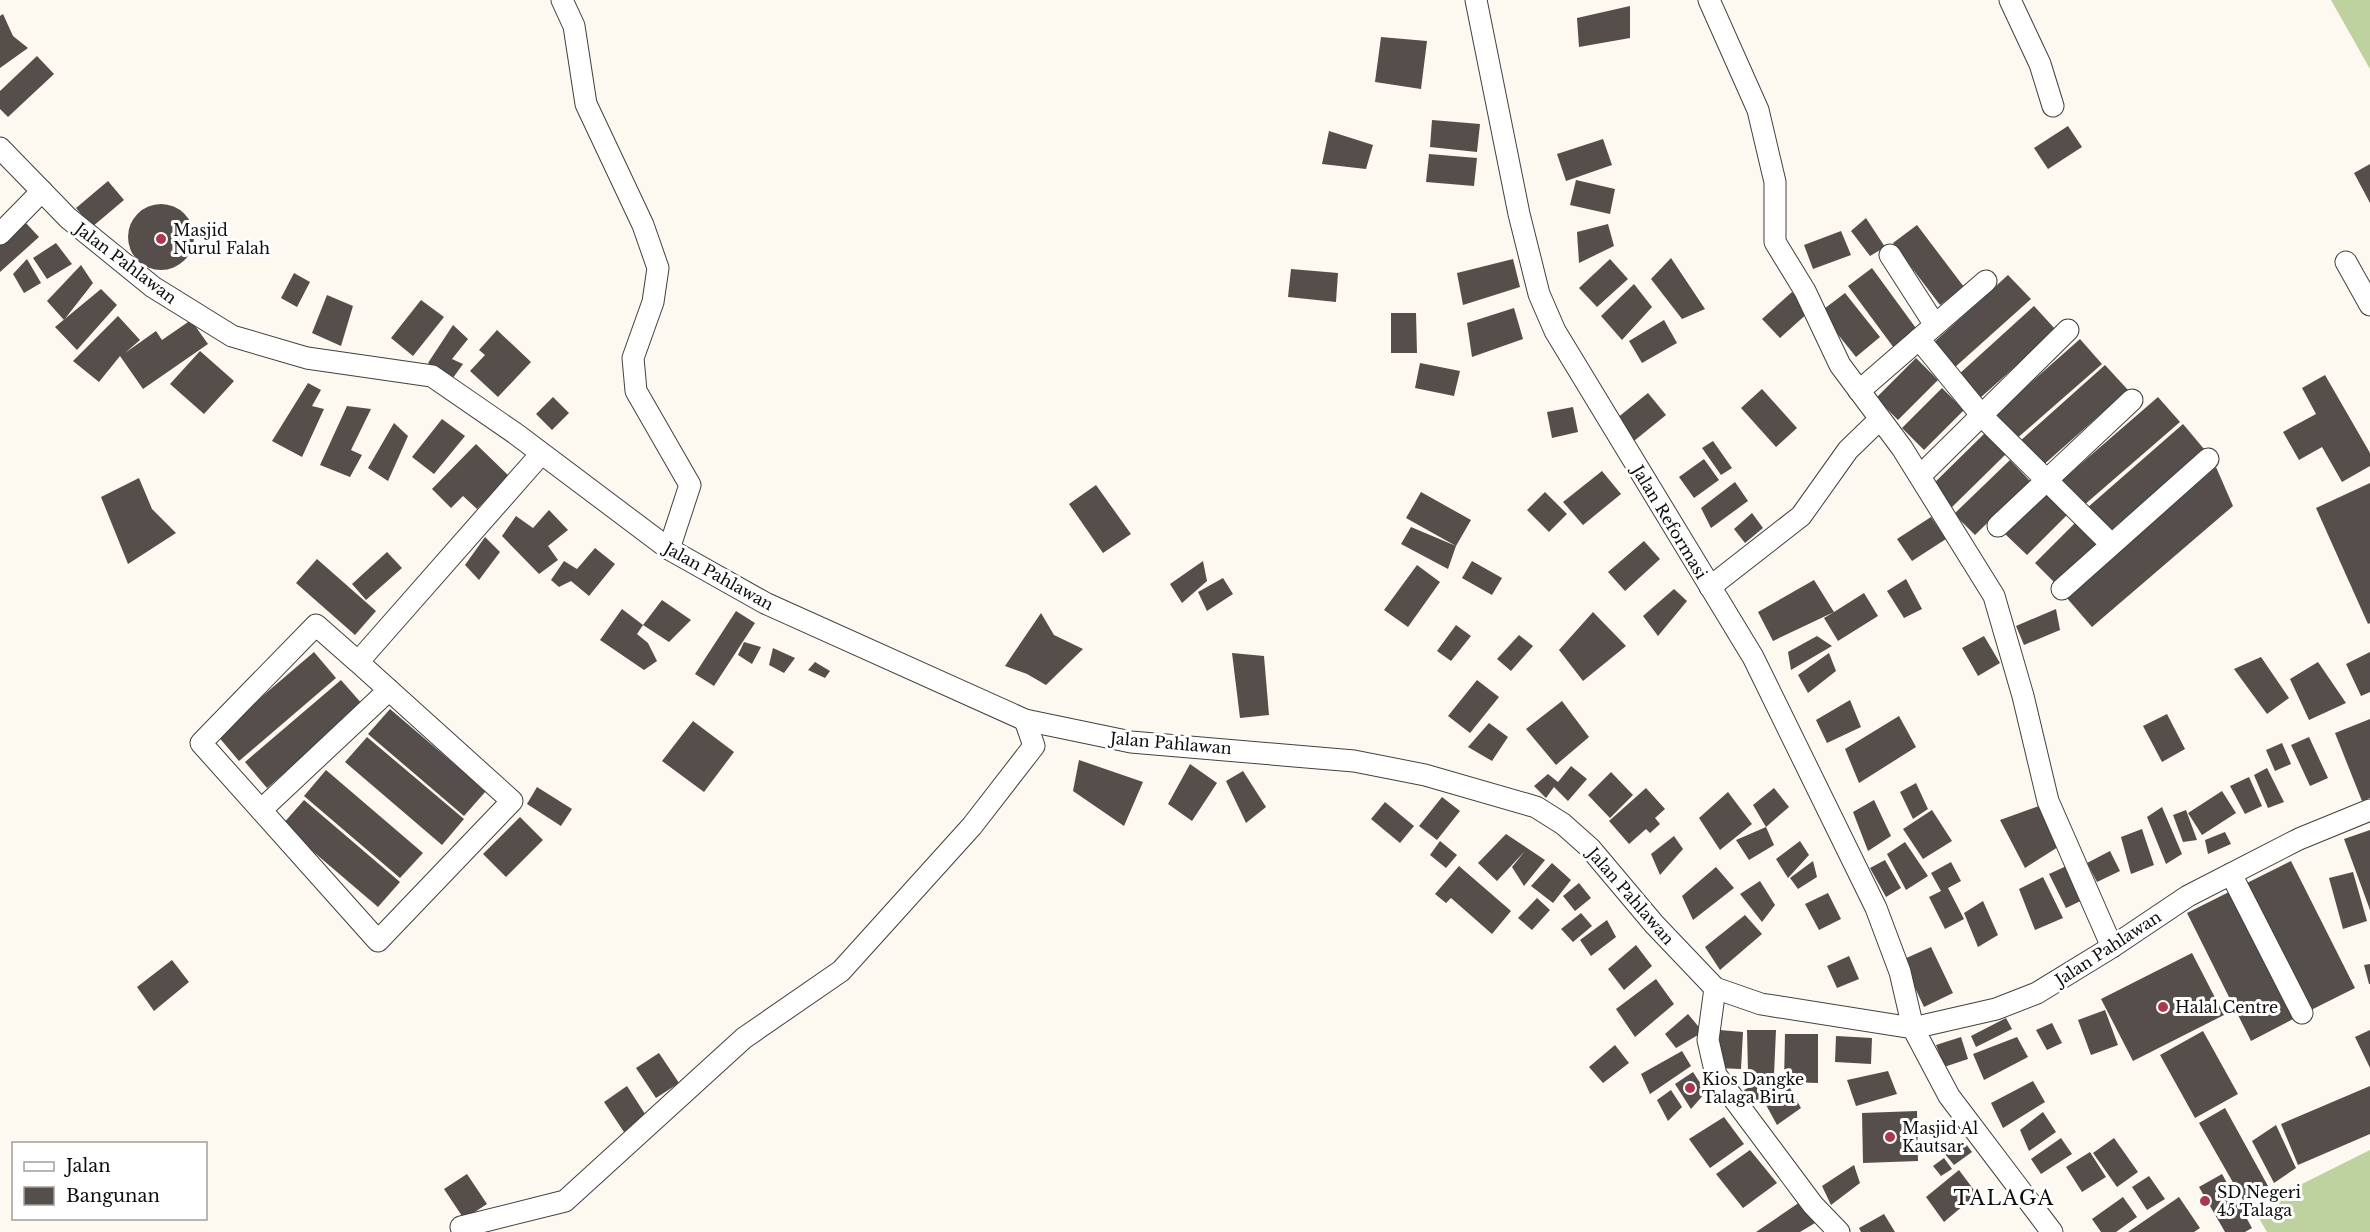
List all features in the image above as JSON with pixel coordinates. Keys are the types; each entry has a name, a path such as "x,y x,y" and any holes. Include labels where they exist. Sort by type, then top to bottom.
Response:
{"street":[{"path":"562,0 574,26 586,104 643,225 658,268 653,302 633,358 636,391 690,486 669,549"},
{"name":"Jalan Reformasi","path":"1476,0 1519,214 1539,294 1555,331 1753,657 1876,908 1900,972 1913,1028 1949,1096 2052,1232"},
{"path":"1709,0 1758,110 1775,182 1776,242 1805,291 1840,365 1920,476 1994,596 2023,696 2048,801 2112,948"},
{"path":"2010,0 2040,64 2053,106"},
{"name":"Jalan Pahlawan","path":"0,148 68,218 153,287 232,336 307,358 432,376 669,549 765,603 1025,720 1131,742 1354,761 1425,775 1536,807 1563,824 1590,848 1654,924 1715,988 1761,1004 1913,1028 1996,1009 2037,993 2112,948 2188,896 2299,839 2370,810"},
{"path":"0,234 42,192"},
{"path":"1890,255 1935,325"},
{"path":"2346,262 2370,305"},
{"path":"1859,391 1986,281"},
{"path":"1920,476 2068,330"},
{"path":"1918,339 1982,416 2111,544"},
{"path":"1998,526 2048,482 2132,400"},
{"path":"1710,587 1801,516 1848,450 1880,419"},
{"path":"358,662 541,454"},
{"path":"2062,589 2208,459"},
{"path":"316,625 389,690 512,801 378,941 201,743 316,625"},
{"path":"261,810 389,690"},
{"path":"461,1227 565,1201 744,1038 841,971 972,826 1034,746 1025,720"},
{"path":"2230,874 2302,1013"},
{"path":"1715,988 1708,1041 1716,1075 1813,1205 1839,1232"}],"green space":[{"path":"2331,0 2370,0 2370,69"},
{"path":"2370,1150 2370,1232 2267,1232 2256,1213 2284,1193"}],"building":[{"path":"1630,6 1630,38 1579,47 1577,18"},
{"path":"3,14 13,36 28,48 0,68 0,16"},
{"path":"1381,37 1427,41 1421,89 1375,82"},
{"path":"37,56 54,74 8,117 0,109 0,91"},
{"path":"1432,120 1480,124 1477,152 1430,147"},
{"path":"2068,126 2082,147 2048,169 2034,148"},
{"path":"1329,131 1373,145 1366,169 1322,164"},
{"path":"1603,139 1612,165 1566,181 1557,154"},
{"path":"1429,154 1477,158 1474,186 1426,182"},
{"path":"2370,164 2370,203 2354,173"},
{"path":"1576,180 1615,189 1610,214 1570,205"},
{"path":"108,181 124,200 92,227 76,208"},
{"name":"Masjid Nurul Falah","path":"167,204 185,213 192,224 194,237 192,250 185,261 174,268 155,270 137,261 130,250 128,231 137,213 148,206"},
{"path":"1866,218 1885,247 1870,256 1851,231"},
{"path":"25,222 39,237 0,272 0,242"},
{"path":"1608,224 1614,246 1579,263 1577,232"},
{"path":"1917,225 1964,287 1940,305 1893,243"},
{"path":"1841,231 1851,255 1813,269 1804,245"},
{"path":"56,243 72,264 47,279 33,258"},
{"path":"1671,258 1705,309 1682,319 1651,279"},
{"path":"27,259 41,283 24,293 13,274"},
{"path":"1513,259 1520,287 1463,305 1457,273"},
{"path":"1610,259 1628,279 1597,307 1579,288"},
{"path":"81,265 93,283 64,320 47,301"},
{"path":"1872,268 1918,331 1894,348 1848,286"},
{"path":"1291,269 1338,273 1336,302 1288,297"},
{"path":"294,273 310,282 297,307 281,298"},
{"path":"2008,275 2031,299 1954,368 1932,344"},
{"path":"1634,284 1652,307 1622,340 1601,316"},
{"path":"101,289 117,305 77,350 55,327"},
{"path":"1792,292 1810,311 1780,338 1762,319"},
{"path":"1845,293 1880,337 1856,357 1820,312"},
{"path":"327,295 353,306 341,346 312,333"},
{"path":"421,300 444,317 413,356 391,338"},
{"path":"2034,306 2056,330 1979,399 1958,375"},
{"path":"1514,308 1523,339 1472,357 1467,323"},
{"path":"1391,313 1416,313 1417,353 1391,353"},
{"path":"118,316 140,340 125,353 156,331 162,340 191,320 208,344 143,389 120,356 99,382 73,361"},
{"path":"1664,320 1677,343 1642,363 1629,341"},
{"path":"453,325 468,339 452,359 463,364 450,382 428,363"},
{"path":"497,330 531,362 498,397 470,371 485,355 479,350"},
{"path":"2080,339 2102,364 2015,440 1993,416"},
{"path":"200,351 234,381 204,414 170,384"},
{"path":"1916,358 1938,380 1898,420 1876,398"},
{"path":"1420,363 1460,371 1454,396 1415,388"},
{"path":"2105,365 2128,390 2041,467 2019,442"},
{"path":"2325,375 2370,453 2370,466 2342,482 2322,447 2299,460 2283,432 2316,414 2302,388"},
{"path":"308,383 321,390 312,406 324,409 302,457 272,441"},
{"path":"1942,388 1964,410 1924,450 1902,428"},
{"path":"1762,389 1797,428 1776,447 1741,408"},
{"path":"1648,393 1666,415 1629,445 1611,423"},
{"path":"553,397 569,413 552,430 536,414"},
{"path":"2158,397 2180,422 2083,506 2061,481"},
{"path":"347,406 371,409 351,450 362,455 350,477 320,465"},
{"path":"1573,407 1578,432 1552,438 1547,412"},
{"path":"442,419 465,436 434,474 412,457"},
{"path":"394,423 408,436 388,481 368,468"},
{"path":"2183,424 2204,449 2108,533 2087,508"},
{"path":"1985,433 2006,454 1950,509 1929,488"},
{"path":"1713,441 1732,468 1721,475 1702,448"},
{"path":"476,444 509,476 477,509 463,496 451,508 432,489"},
{"path":"1704,459 1719,480 1694,498 1679,477"},
{"path":"2010,460 2030,481 1975,535 1954,514"},
{"path":"2216,467 2233,506 2092,627 2066,597"},
{"path":"1602,471 1621,494 1583,525 1563,502"},
{"path":"139,478 152,509 176,533 128,564 101,497"},
{"path":"1735,482 1748,501 1711,528 1701,508"},
{"path":"2370,483 2370,623 2368,624 2316,508"},
{"path":"1096,485 1131,534 1103,553 1069,504"},
{"path":"1421,492 1471,520 1456,546 1406,518"},
{"path":"1545,492 1567,514 1549,532 1527,510"},
{"path":"2045,493 2067,515 2027,555 2004,533"},
{"path":"549,510 568,530 548,546 558,560 539,574 502,536 516,516 533,528"},
{"path":"1752,513 1763,528 1745,543 1734,529"},
{"path":"1931,517 1946,539 1912,561 1897,539"},
{"path":"2075,523 2098,545 2057,585 2035,563"},
{"path":"1411,527 1456,546 1448,569 1401,544"},
{"path":"485,537 500,552 479,580 465,565"},
{"path":"1644,541 1660,559 1625,591 1608,572"},
{"path":"595,548 615,564 589,596 571,581 559,587 551,580 564,561 577,569"},
{"path":"387,552 402,568 366,600 352,584"},
{"path":"317,559 376,611 355,635 296,583"},
{"path":"1203,561 1207,581 1182,603 1170,584"},
{"path":"1472,561 1502,578 1492,595 1462,578"},
{"path":"1417,565 1440,582 1408,627 1384,610"},
{"path":"1223,578 1233,594 1207,611 1198,592"},
{"path":"1906,579 1922,609 1904,618 1887,591"},
{"path":"1814,580 1834,612 1773,641 1758,612"},
{"path":"1674,589 1687,601 1658,636 1643,616"},
{"path":"1864,593 1878,616 1838,641 1824,618"},
{"path":"662,600 691,620 669,642 643,625"},
{"path":"622,609 643,625 637,634 648,643 657,661 644,670 600,640"},
{"path":"2056,609 2060,630 2024,645 2016,626"},
{"path":"736,611 755,623 714,686 695,674"},
{"path":"1593,612 1626,646 1583,681 1559,650"},
{"path":"1041,613 1054,635 1083,649 1046,685 1027,674 1005,666"},
{"path":"1456,625 1471,636 1451,661 1437,651"},
{"path":"1519,635 1533,646 1511,671 1497,659"},
{"path":"1817,636 1832,646 1791,670 1788,652"},
{"path":"1984,636 2000,663 1978,676 1962,648"},
{"path":"744,642 761,647 752,664 738,655"},
{"path":"773,648 795,658 784,673 769,665"},
{"path":"314,652 336,678 239,761 217,735"},
{"path":"2370,652 2370,692 2361,696 2346,664"},
{"path":"1232,653 1264,656 1269,715 1240,718"},
{"path":"1829,653 1836,671 1808,693 1798,675"},
{"path":"2261,657 2289,698 2267,714 2234,669"},
{"path":"815,662 830,671 825,678 808,670"},
{"path":"2318,662 2346,703 2309,720 2290,679"},
{"path":"341,680 363,705 267,788 245,762"},
{"path":"1477,680 1499,697 1470,733 1448,716"},
{"path":"1850,700 1861,727 1827,743 1816,720"},
{"path":"1562,701 1589,737 1556,765 1526,729"},
{"path":"390,709 486,791 464,816 368,734"},
{"path":"2167,714 2185,749 2162,762 2143,726"},
{"path":"1899,716 1916,747 1859,783 1845,749"},
{"path":"2370,719 2370,798 2362,801 2335,733"},
{"path":"693,721 734,752 704,792 662,761"},
{"path":"1489,723 1508,737 1492,761 1468,747"},
{"path":"367,737 464,819 442,845 345,762"},
{"path":"2309,737 2328,778 2310,786 2291,745"},
{"path":"2282,743 2291,764 2275,771 2266,750"},
{"path":"1079,760 1143,782 1124,826 1073,791"},
{"path":"1190,764 1217,783 1192,821 1168,804"},
{"path":"1571,766 1587,779 1568,801 1554,787 1546,798 1534,786 1548,774 1558,782"},
{"path":"2267,768 2284,802 2268,808 2254,775"},
{"path":"326,770 423,853 400,878 304,796"},
{"path":"1243,771 1266,807 1246,823 1226,781"},
{"path":"1611,772 1633,795 1610,818 1588,795"},
{"path":"2249,777 2262,806 2245,814 2230,786"},
{"path":"1916,783 1928,809 1913,819 1900,792"},
{"path":"537,787 572,809 561,826 527,804"},
{"path":"1646,788 1665,809 1655,818 1660,824 1650,833 1646,829 1629,844 1609,821"},
{"path":"1774,788 1789,807 1766,827 1753,805"},
{"path":"2222,791 2236,813 2202,835 2188,813"},
{"path":"1728,792 1752,824 1720,850 1699,818"},
{"path":"1442,797 1460,811 1437,840 1419,826"},
{"path":"304,800 400,882 378,907 282,825"},
{"path":"1874,800 1891,836 1868,851 1853,812"},
{"path":"1385,802 1414,826 1400,843 1371,819"},
{"path":"2039,806 2058,847 2025,868 2000,820"},
{"path":"2162,807 2182,854 2166,864 2147,817"},
{"path":"1932,810 1952,841 1923,859 1903,829"},
{"path":"2186,810 2197,840 2183,842 2173,815"},
{"path":"520,817 543,840 506,877 483,854"},
{"path":"1766,827 1774,845 1749,860 1736,840"},
{"path":"2142,829 2154,865 2131,874 2121,837"},
{"path":"2370,830 2370,910 2344,839"},
{"path":"2225,832 2231,844 2208,854 2205,840"},
{"path":"1506,834 1545,860 1524,886 1512,867 1525,851 1497,881 1478,863"},
{"path":"1674,836 1683,849 1660,875 1651,854"},
{"path":"1440,841 1457,855 1446,868 1430,855"},
{"path":"1800,841 1809,855 1788,878 1776,859"},
{"path":"1905,842 1928,876 1906,890 1887,854"},
{"path":"2110,851 2120,871 2097,882 2087,863"},
{"path":"1885,860 1901,888 1886,897 1870,868"},
{"path":"1813,861 1817,877 1798,889 1790,878"},
{"path":"2291,861 2355,988 2311,1010 2247,883"},
{"path":"1951,862 1961,881 1948,888 1964,919 1945,929 1929,897 1941,891 1931,873"},
{"path":"1552,863 1571,880 1553,903 1531,886"},
{"path":"2073,863 2089,897 2066,908 2049,874"},
{"path":"1459,866 1511,911 1492,934 1451,898 1446,903 1435,894"},
{"path":"1716,867 1734,888 1693,920 1682,896"},
{"path":"2353,872 2367,921 2343,929 2329,878"},
{"path":"2043,877 2063,918 2035,930 2019,889"},
{"path":"1760,881 1775,905 1762,922 1740,894"},
{"path":"1579,883 1591,898 1575,911 1563,896"},
{"path":"2231,891 2295,1018 2251,1041 2187,913"},
{"path":"1828,893 1841,919 1819,930 1805,904"},
{"path":"1537,898 1550,910 1532,930 1518,918"},
{"path":"1983,901 1998,935 1978,947 1964,913"},
{"path":"1581,913 1592,926 1573,942 1561,929"},
{"path":"1745,915 1762,934 1720,970 1705,947"},
{"path":"1607,920 1616,937 1591,956 1580,940"},
{"path":"1636,945 1652,966 1624,990 1608,969"},
{"path":"1931,947 1953,993 1924,1007 1902,960"},
{"name":"Halal Centre","path":"2192,953 2224,1015 2133,1061 2101,999"},
{"path":"1849,956 1859,979 1837,988 1827,966"},
{"path":"172,960 189,982 154,1011 137,987"},
{"path":"2370,964 2370,984 2369,984 2364,965"},
{"path":"1656,979 1674,1004 1635,1037 1616,1009"},
{"path":"2105,1010 2118,1045 2091,1055 2078,1020"},
{"path":"1688,1014 1703,1032 1676,1048 1665,1034"},
{"path":"2006,1018 2012,1029 1976,1047 1971,1036"},
{"path":"2052,1023 2062,1043 2047,1050 2036,1030"},
{"path":"1720,1030 1743,1032 1741,1069 1717,1068"},
{"path":"1747,1030 1776,1030 1774,1075 1748,1073"},
{"path":"2370,1030 2370,1068 2355,1037"},
{"path":"2203,1031 2238,1094 2195,1118 2160,1055"},
{"path":"1785,1034 1818,1034 1818,1083 1784,1082"},
{"path":"1836,1036 1872,1038 1871,1064 1835,1062"},
{"path":"1961,1037 1968,1059 1944,1067 1936,1045"},
{"path":"2017,1037 2028,1057 1984,1080 1973,1054"},
{"path":"1615,1045 1629,1063 1603,1083 1589,1067"},
{"path":"1682,1051 1691,1066 1650,1094 1641,1074"},
{"path":"659,1053 679,1083 656,1098 636,1068"},
{"path":"1888,1071 1897,1094 1856,1106 1847,1080"},
{"name":"Kios Dangke Talaga Biru","path":"1693,1072 1706,1092 1691,1109 1675,1084"},
{"path":"1774,1075 1778,1087 1754,1106 1744,1090"},
{"path":"2033,1081 2045,1102 2003,1128 1991,1103"},
{"path":"627,1086 647,1117 624,1132 604,1102"},
{"path":"2370,1086 2370,1134 2298,1165 2281,1124"},
{"path":"1790,1088 1801,1108 1777,1125 1765,1103"},
{"path":"1671,1090 1682,1107 1668,1121 1657,1100"},
{"path":"2225,1108 2268,1186 2243,1200 2199,1123"},
{"name":"Masjid Al Kautsar","path":"1917,1111 1918,1161 1863,1163 1862,1113"},
{"path":"2043,1112 2056,1132 2029,1151 2020,1130"},
{"path":"1724,1117 1744,1144 1710,1168 1689,1139"},
{"path":"2276,1125 2296,1168 2274,1183 2252,1141"},
{"path":"2061,1138 2072,1154 2041,1174 2031,1159"},
{"path":"2114,1138 2138,1172 2117,1187 2093,1153"},
{"path":"1963,1140 1972,1152 1954,1165 1945,1154"},
{"path":"1750,1150 1777,1183 1743,1208 1716,1174"},
{"path":"2090,1152 2106,1177 2082,1192 2066,1167"},
{"path":"1944,1158 1952,1169 1941,1176 1933,1166"},
{"path":"1854,1165 1860,1183 1831,1205 1822,1186"},
{"path":"1959,1170 1977,1194 1944,1222 1926,1197"},
{"path":"467,1174 487,1204 464,1219 444,1189"},
{"path":"2222,1174 2252,1228 2245,1232 2225,1232 2199,1187"},
{"path":"2149,1176 2165,1199 2147,1210 2132,1187"},
{"path":"2123,1197 2137,1217 2116,1232 2101,1232 2092,1219"},
{"path":"2179,1197 2200,1228 2194,1232 2128,1232"},
{"path":"1800,1202 1815,1223 1800,1232 1756,1232"},
{"path":"1884,1214 1895,1232 1861,1232 1859,1228"}],"place":[{"name":"Masjid Nurul Falah","path":"161,239"},
{"name":"Halal Centre","path":"2163,1007"},
{"name":"Kios Dangke Talaga Biru","path":"1690,1088"},
{"name":"Masjid Al Kautsar","path":"1890,1137"},
{"name":"SD Negeri 45 Talaga","path":"2205,1201"}],"district":[{"name":"TALAGA","path":"2004,1198"}]}
